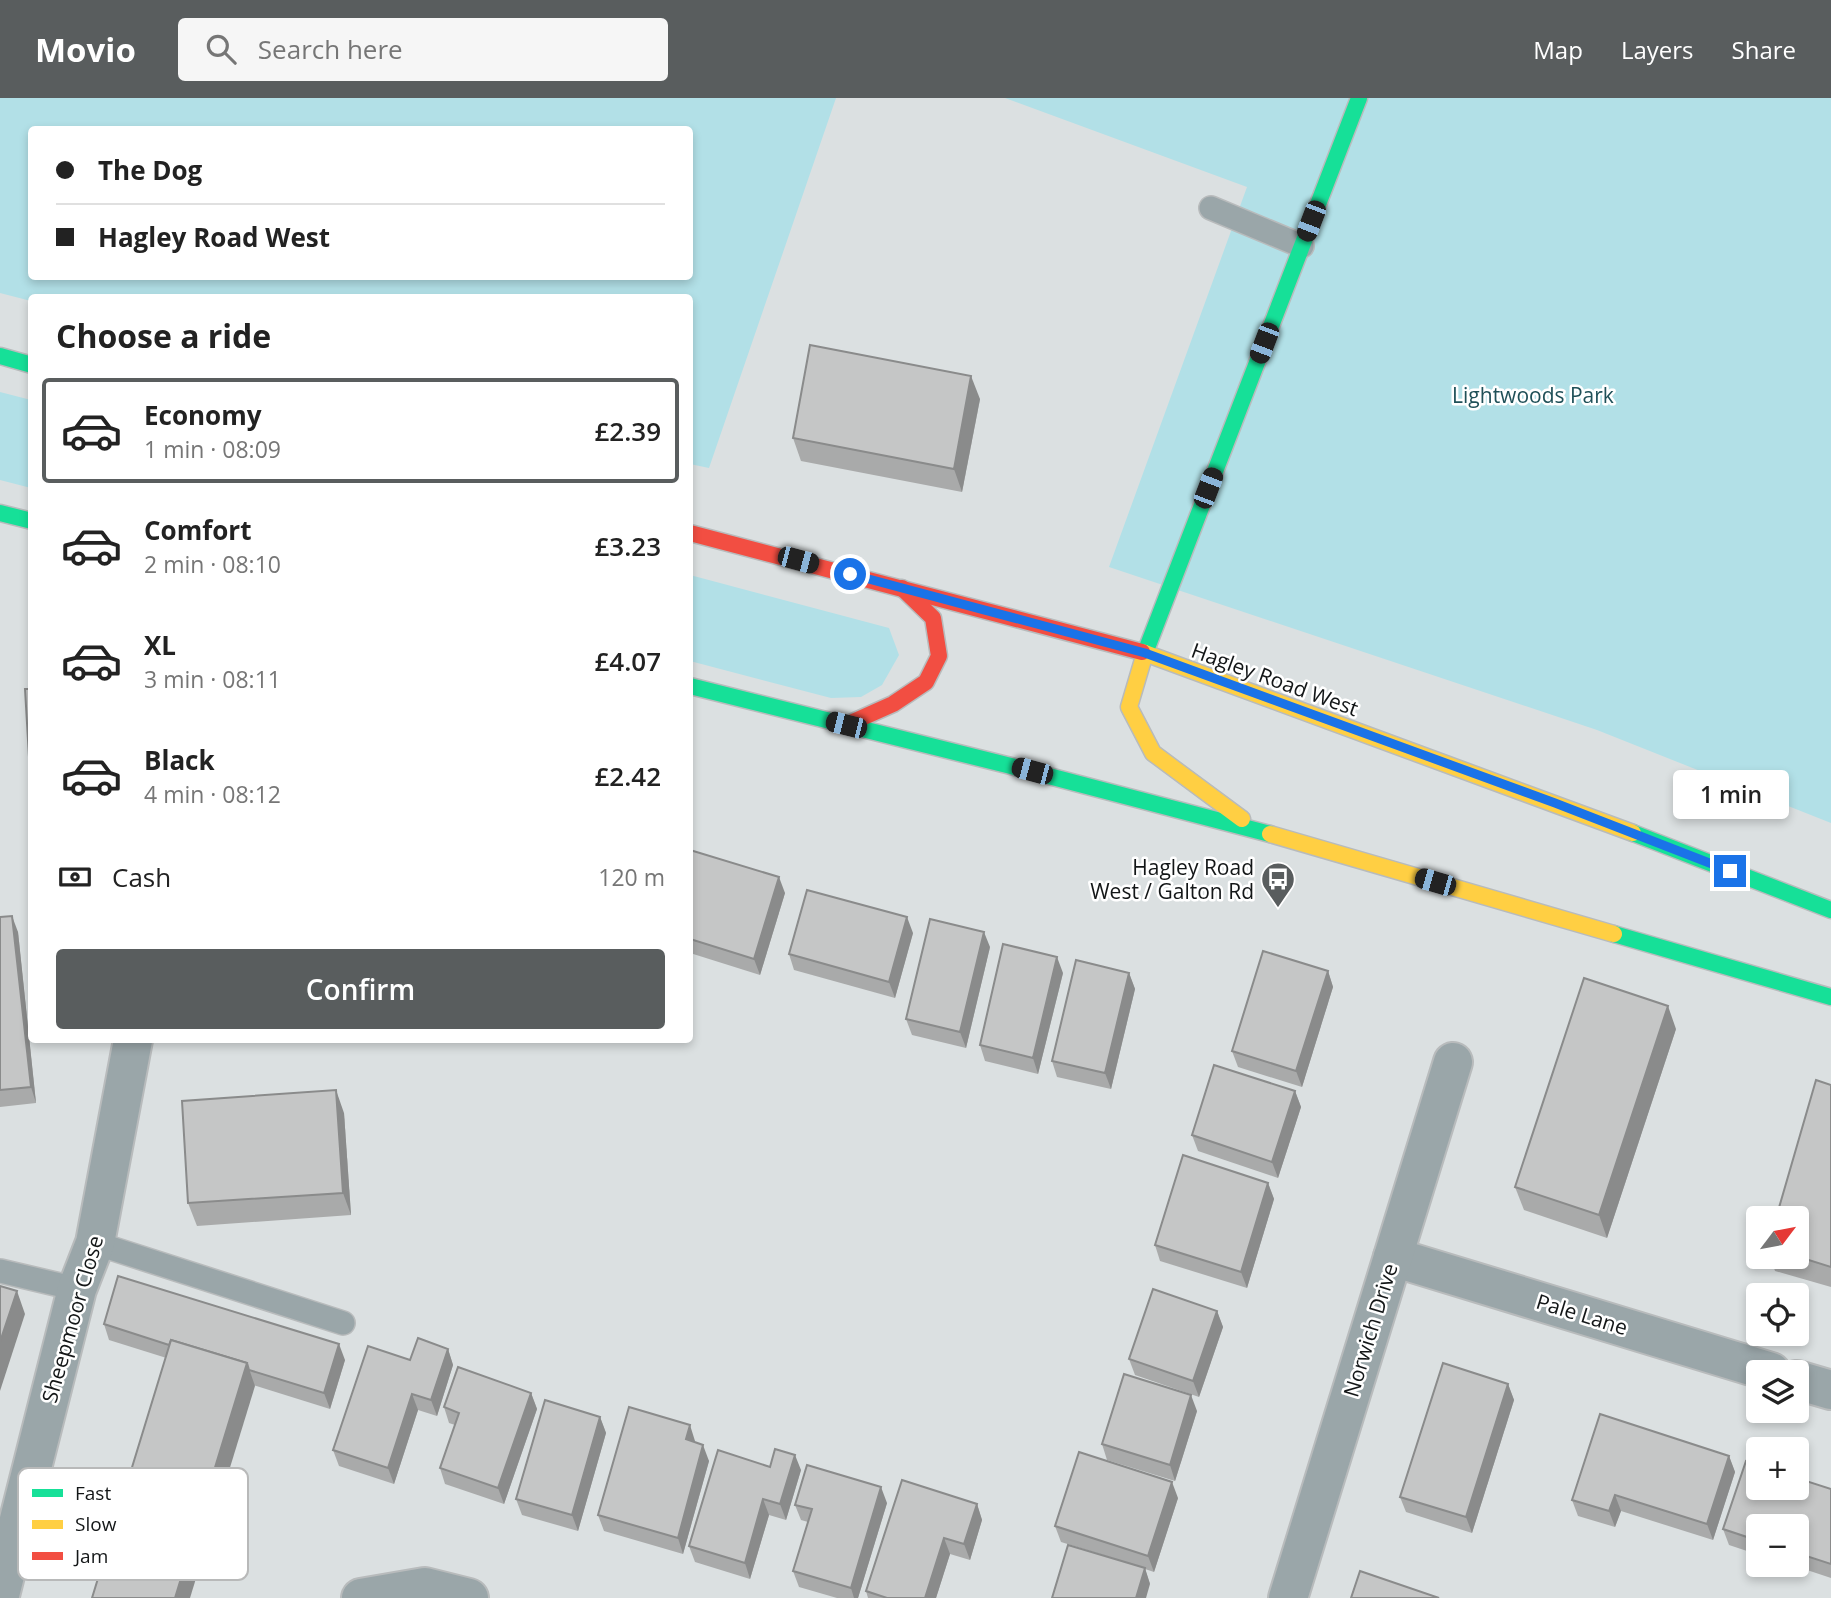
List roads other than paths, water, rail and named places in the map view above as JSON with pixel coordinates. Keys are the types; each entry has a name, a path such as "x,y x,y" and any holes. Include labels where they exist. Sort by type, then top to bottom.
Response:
{"main road":[{"path":"1258,831 1153,753 1129,707 1145,653 1359,98"},
{"path":"0,356 28,364"},
{"path":"0,513 28,520"},
{"name":"Hagley Road West","path":"693,534 1145,653 1555,803 1831,910"},
{"path":"846,725 892,704 926,682 939,656 933,618 902,588"},
{"path":"693,687 1258,831 1831,997"}],"street":[{"name":"Sheepmoor Close","path":"32,1468 76,1289 95,1243 132,1043"},
{"name":"Norwich Drive","path":"1289,1598 1453,1062"},
{"name":"Pale Lane","path":"1393,1256 1746,1364"},
{"path":"1809,1384 1831,1390"},
{"name":"Sheepmoor Close","path":"0,1595 18,1523"},
{"path":"360,1598 425,1587 469,1598"}],"lane":[{"path":"1211,208 1302,246"},
{"path":"95,1243 343,1323"},
{"path":"0,1271 76,1289"}],"place":[{"name":"Hagley Road West / Galton Rd","path":"1278,909"}],"park label":[{"name":"Lightwoods Park","path":"1533,395"}]}
